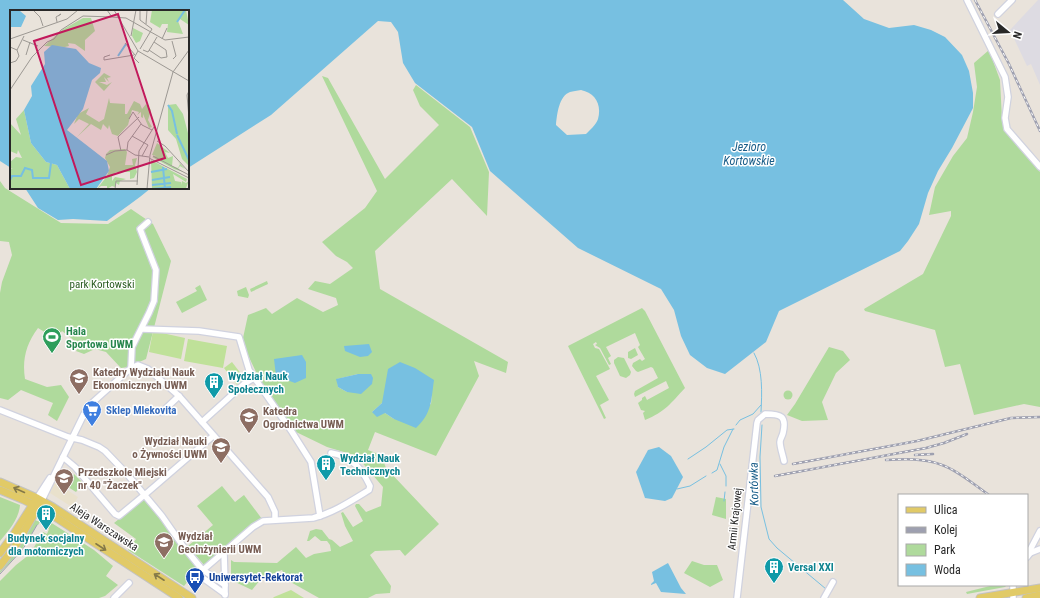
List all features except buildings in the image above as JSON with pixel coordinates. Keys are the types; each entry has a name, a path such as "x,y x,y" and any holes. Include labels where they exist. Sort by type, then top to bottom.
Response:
{"main road":[{"name":"Aleja Warszawska","path":"0,482 192,598"},
{"name":"Aleja Warszawska","path":"0,490 37,504 179,598"},
{"path":"0,553 37,504"},
{"path":"0,566 16,545 31,513 37,504"},
{"path":"980,598 1040,588"},
{"path":"1026,598 1040,595"}],"street":[{"path":"967,0 1005,77 1008,97 1005,118 1007,129 1040,167"},
{"path":"998,14 1012,0"},
{"path":"131,368 132,347 142,329 154,301 156,270 140,229 148,222"},
{"path":"142,329 199,330 239,337 254,378 311,462 320,516"},
{"path":"37,504 46,484 54,473 84,414 92,403 131,368 138,365 148,369 179,396 268,497 275,512 275,519"},
{"path":"202,422 244,384 254,378"},
{"path":"162,412 179,396"},
{"path":"0,410 72,438 82,440 105,451 145,495 202,570 225,586"},
{"name":"Armii Krajowej","path":"737,598 756,423 766,414 780,415 784,420 780,443 784,461"},
{"path":"78,427 82,440"},
{"path":"63,456 75,467 115,514 119,516 213,436"},
{"path":"225,596 200,576 202,570 254,527 263,521 275,519 313,518 320,516 332,512 372,489 357,465 331,452"},
{"path":"1028,555 1040,531"},
{"path":"1028,555 1040,549"},
{"path":"224,552 225,596"},
{"path":"824,598 833,582"},
{"path":"114,598 129,583"}],"shaded area":[{"path":"1038,0 1040,0 1040,85 1031,64 1027,66 1010,30"},
{"name":"Przedszkole Miejski nr 40 \"Żaczek\"","path":"55,482 78,497 72,507 50,493"}],"green space":[{"path":"989,50 1000,80 1002,119 1005,129 1040,172 1040,407 1024,404 974,415 960,364 945,367 935,330 865,311 864,309 923,274 951,216 951,211 929,215 935,187 953,156 967,138 977,87 974,63"},
{"path":"322,76 328,78 385,179 439,125 420,106 413,90 416,85 470,127 489,172 487,216 452,179 375,251 380,289 508,362 506,373 474,361 479,376 436,456 375,432 368,450 381,455 386,468 439,524 405,556 400,550 375,551 370,555 391,586 390,593 376,594 368,598 319,598 287,580 282,570 261,579 252,590 231,580 231,560 234,562 277,563 296,547 306,558 314,554 331,551 330,545 327,541 321,541 315,536 307,541 310,531 316,529 322,530 329,539 340,547 353,541 345,526 341,513 343,512 353,527 363,521 355,506 356,504 359,504 366,512 381,506 383,487 360,460 354,455 327,447 294,431 266,393 247,353 243,338 248,315 266,308 272,314 297,298 323,312 338,305 336,298 308,289 315,281 330,284 353,268 347,262 336,256 322,242 365,208 377,191","holes":["358,374 347,392 338,387 337,379","432,393 431,404 394,419 385,413 372,412 382,403"]},
{"name":"park Kortowski","path":"0,181 5,188 61,223 108,224 131,209 153,224 171,261 146,359 128,367 121,368 106,352 95,349 84,354 76,351 80,345 62,331 56,339 38,328 30,340 26,352 24,365 25,379 47,387 61,385 69,397 57,421 48,415 53,403 21,390 8,400 0,398 0,293 2,282 12,255 9,242 0,241"},
{"path":"267,281 268,284 251,292 250,289"},
{"path":"200,285 207,300 182,313 176,302 197,291 195,288"},
{"path":"246,287 249,295 248,298 238,296 237,291"},
{"path":"642,308 645,311 685,388 663,410 645,420 643,413 645,411 641,410 638,403 645,396 647,400 669,388 666,381 635,397 635,391 658,378 651,367 638,372 632,366 633,363 640,359 642,361 645,359 638,347 640,345 635,333 606,347 611,356 608,358 611,364 609,365 600,348 595,345 597,344 596,342 593,344 595,348 599,349 610,369 596,376 609,400 600,405 606,418 604,419 568,346"},
{"path":"153,331 185,338 181,359 149,352"},
{"path":"188,339 227,346 223,368 184,361"},
{"path":"829,347 843,351 850,360 836,373 822,402 828,420 802,421 787,415 795,404"},
{"path":"635,348 638,355 631,359 628,358 628,352"},
{"path":"618,357 624,358 631,372 626,378 620,376 614,363 614,360"},
{"path":"232,362 245,379 237,385 224,368"},
{"path":"788,390 793,395 788,400 783,395"},
{"path":"74,474 83,483 76,492 68,487"},
{"path":"222,486 235,502 244,495 262,519 204,565 188,546 213,525 197,506"},
{"path":"0,497 20,505 16,520 0,541"},
{"path":"716,497 726,499 726,519 712,515"},
{"path":"144,499 200,567 184,586 128,550 136,539 114,523"},
{"path":"35,520 40,522 20,552 0,573 17,550"},
{"path":"50,522 94,550 113,566 106,576 118,585 105,596 99,598 0,598 0,581 30,554 43,532 47,534 49,529 46,527"},
{"path":"692,561 704,565 717,565 723,580 710,587 684,573"},
{"path":"990,586 1006,586 967,594 966,592"},
{"path":"291,590 304,598 273,598 274,597"}],"water":[{"name":"Jezioro Kortowskie","path":"0,0 843,0 864,19 889,28 914,25 931,30 945,37 962,55 969,71 973,93 973,108 938,171 928,193 919,224 900,251 779,311 766,342 725,374 707,368 690,355 681,336 674,310 661,289 578,248 490,171 472,127 415,83 403,63 398,32 391,22 378,21 271,115 189,167 189,10 10,10 10,167 0,161","holes":["581,90 594,97 598,104 599,114 597,121 586,134 567,135 556,125 558,111 563,97 570,92"]},
{"path":"26,189 150,189 107,221 73,219 58,220 38,208"},
{"path":"369,344 372,352 368,356 360,357 345,351 344,346"},
{"path":"302,355 306,362 306,378 295,383 276,376 274,359"},
{"path":"400,362 415,368 434,380 428,412 416,428 394,419 385,413 377,417 372,412 382,403 388,369"},
{"path":"358,374 371,374 373,378 372,384 361,394 347,392 338,387 336,379"},
{"path":"659,447 671,456 683,477 672,498 665,501 645,498 636,472 648,450"},
{"path":"668,563 681,588 686,594 661,592 656,583 651,585 654,581 652,572"}],"waterway":[{"name":"Kortówka","path":"754,353 759,366 762,389 761,412"},
{"path":"736,425 740,420 753,414 761,405"},
{"name":"Kortówka","path":"762,425 760,457 761,507 769,539 777,548 826,589"},
{"path":"712,473 717,470 724,447 733,429"},
{"path":"688,459 727,430 734,429"},
{"path":"720,464 726,476 726,486"},
{"path":"677,489 690,486 706,476"},
{"path":"724,501 725,492"}],"tram line":[{"path":"0,574 23,549 37,525"}],"railway":[{"path":"975,0 1009,64 1040,131"},
{"path":"793,464 917,441 1011,418 1040,417"},
{"path":"775,476 926,448 967,434"},
{"path":"915,455 933,454"},
{"path":"886,460 921,460 942,465 960,474 988,494"}],"place":[{"name":"Hala Sportowa UWM","path":"52,354"},
{"name":"Katedry Wydziału Nauk Ekonomicznych UWM","path":"79,395"},
{"name":"Wydział Nauk Społecznych","path":"214,399"},
{"name":"Sklep Mlekovita","path":"92,427"},
{"name":"Katedra Ogrodnictwa UWM","path":"249,434"},
{"name":"Wydział Nauki o Żywności UWM","path":"221,464"},
{"name":"Wydział Nauk Technicznych","path":"326,481"},
{"name":"Przedszkole Miejski nr 40 \"Żaczek\"","path":"64,495"},
{"name":"Budynek socjalny dla motorniczych","path":"46,531"},
{"name":"Wydział Geoinżynierii UWM","path":"164,559"},
{"name":"Versal XXI","path":"774,584"},
{"name":"Uniwersytet-Rektorat","path":"195,594"}]}
